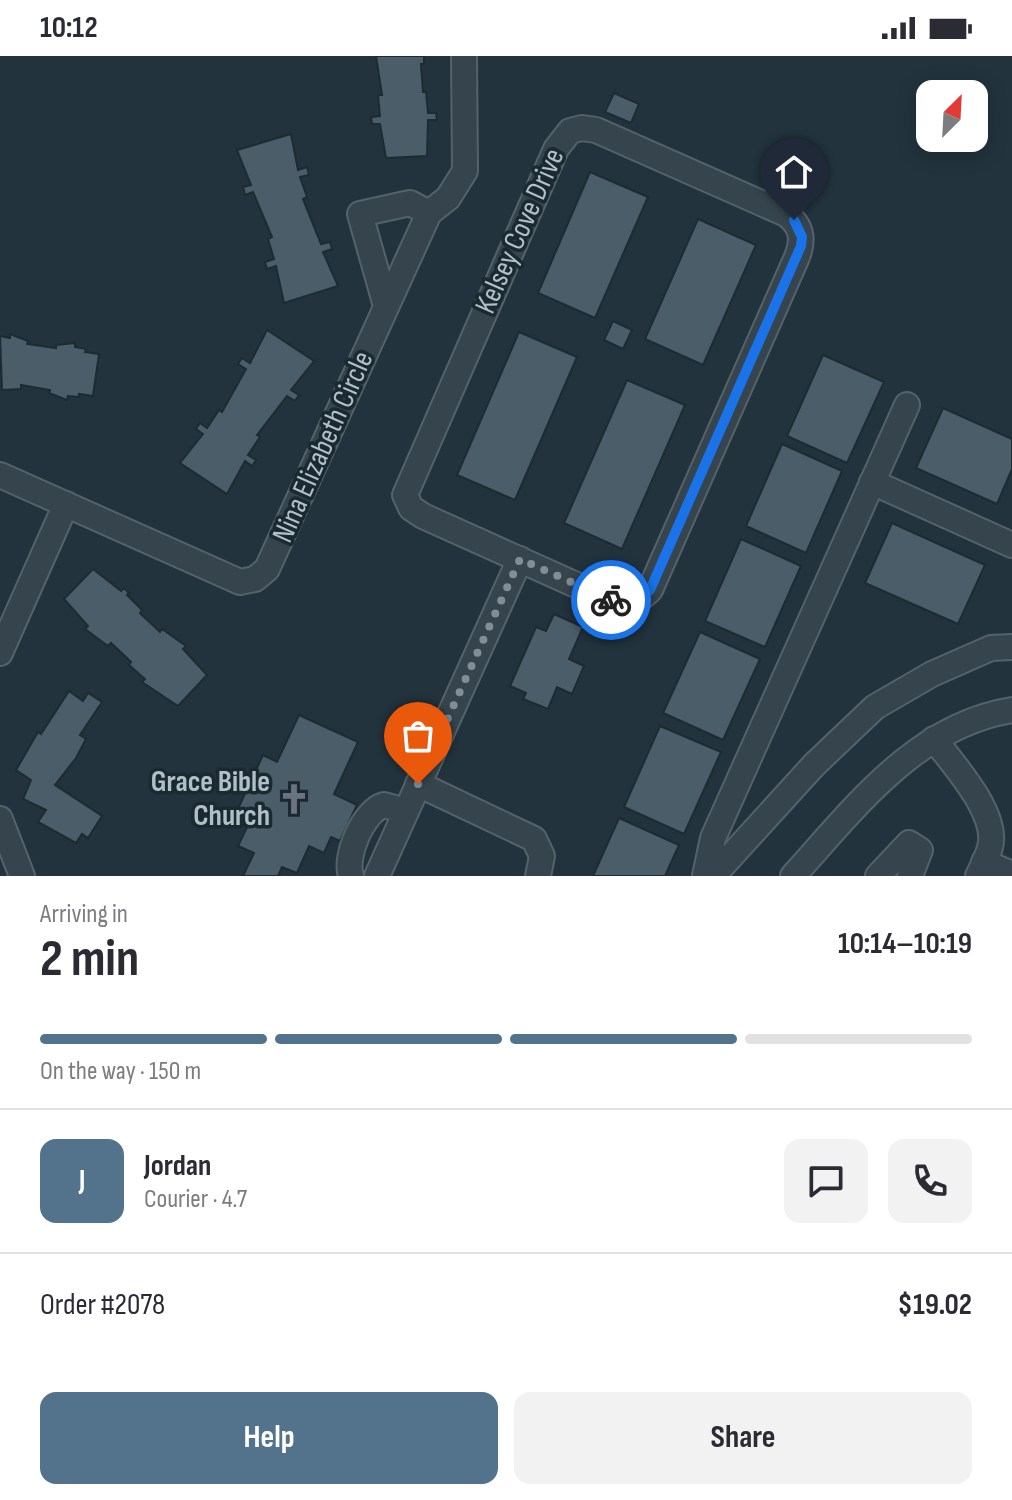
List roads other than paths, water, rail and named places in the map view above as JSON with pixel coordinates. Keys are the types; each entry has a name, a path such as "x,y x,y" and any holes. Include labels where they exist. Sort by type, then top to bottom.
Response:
{"street":[{"name":"Nina Elizabeth Circle","path":"0,475 240,582 255,579 267,569 429,213 448,198 465,171 464,56"},
{"name":"Kelsey Cove Drive","path":"582,128 596,130 794,220 802,237 801,246 650,590 637,601 622,604 520,559 416,512 405,495 562,138 582,128"},
{"path":"386,306 360,214 410,203 429,213"},
{"path":"705,876 713,838 907,405"},
{"path":"872,482 1012,545"},
{"path":"0,653 66,504"},
{"path":"377,876 520,559"},
{"path":"713,876 814,765 875,707 932,674 991,648 1012,647"},
{"path":"793,876 881,780 934,739 971,721 1012,710"},
{"path":"934,739 961,775 989,823 991,846 981,869 1012,874"},
{"path":"418,784 534,839 542,856 538,876"},
{"path":"351,876 350,855 369,814 384,805 406,811"},
{"path":"0,819 19,871"},
{"path":"878,876 909,843 920,850 910,876"}],"place":[{"name":"Grace Bible Church","path":"294,799"}]}
